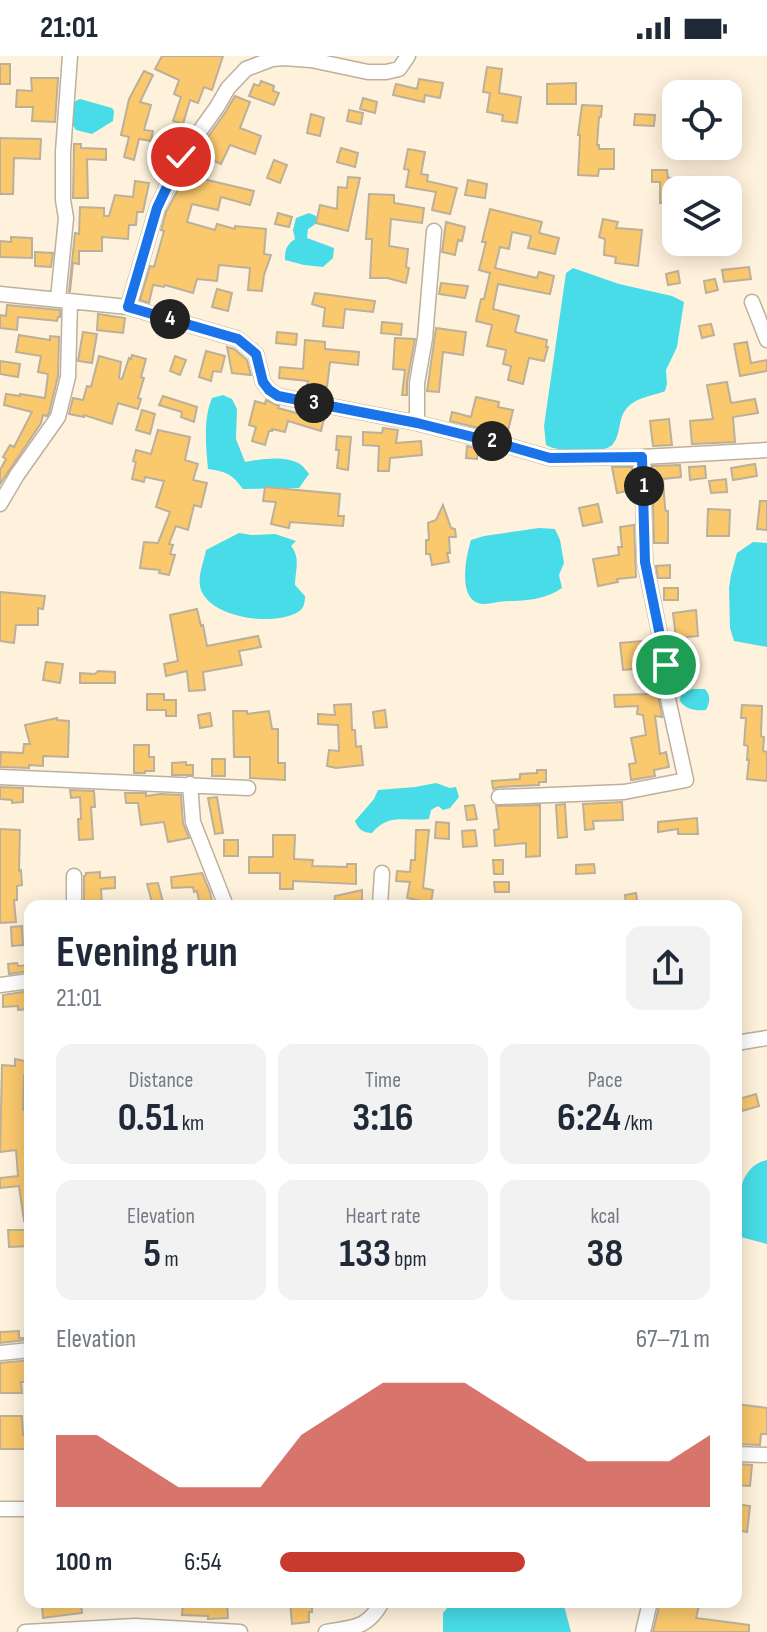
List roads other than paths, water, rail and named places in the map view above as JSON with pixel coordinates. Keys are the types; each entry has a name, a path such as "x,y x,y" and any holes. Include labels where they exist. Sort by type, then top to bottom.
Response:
{"street":[{"path":"0,504 58,417 68,377 63,152 70,56"},
{"path":"128,307 157,208 174,170 228,88 246,69 284,58 311,60 368,72 386,72 399,69 408,56"},
{"path":"417,423 417,383 425,338 434,231"},
{"path":"0,294 128,307 238,339 256,354 263,382 278,396 417,423 550,458 767,450"},
{"path":"752,302 767,340"},
{"path":"499,797 624,792 686,780 668,699 666,665 645,562 642,457"},
{"path":"0,777 248,788"},
{"path":"190,784 193,822 224,900"},
{"path":"380,900 382,873"},
{"path":"74,876 74,900"},
{"path":"0,985 24,982"},
{"path":"742,1042 767,1038"},
{"path":"0,1353 24,1351"},
{"path":"742,1454 767,1455"},
{"path":"0,1509 24,1509"},
{"path":"326,1632 361,1626 378,1608"},
{"path":"643,1632 649,1608"},
{"path":"25,1632 135,1626 240,1632"}],"water":[{"path":"80,99 112,108 113,121 92,134 76,130 70,120 71,103"},
{"path":"309,213 316,216 317,223 308,229 307,238 334,248 333,258 323,267 285,260 287,248 295,239 293,230 296,218"},
{"path":"573,268 684,302 677,347 666,370 665,391 630,405 623,413 613,444 600,450 570,451 546,445 544,426 566,273"},
{"path":"223,395 232,399 237,409 236,439 245,462 265,459 294,461 309,474 299,488 243,489 228,474 208,469 207,415 212,398"},
{"path":"539,528 555,529 560,540 564,563 559,575 562,588 529,600 475,602 469,596 465,578 471,540"},
{"path":"239,533 275,534 296,541 291,546 297,560 295,585 305,596 300,611 273,619 242,617 214,606 205,597 200,586 200,573 206,550"},
{"path":"753,542 767,543 767,647 734,641 730,628 731,575 737,553"},
{"path":"692,689 705,689 707,692 706,710 692,709 680,701 681,694"},
{"path":"436,783 456,787 459,797 450,808 443,810 438,806 431,810 429,819 391,820 372,833 363,831 356,824 355,821 378,790"},
{"path":"767,1160 767,1244 742,1237 742,1184 756,1164"},
{"path":"447,1608 565,1608 571,1632 443,1632 443,1613"}]}
